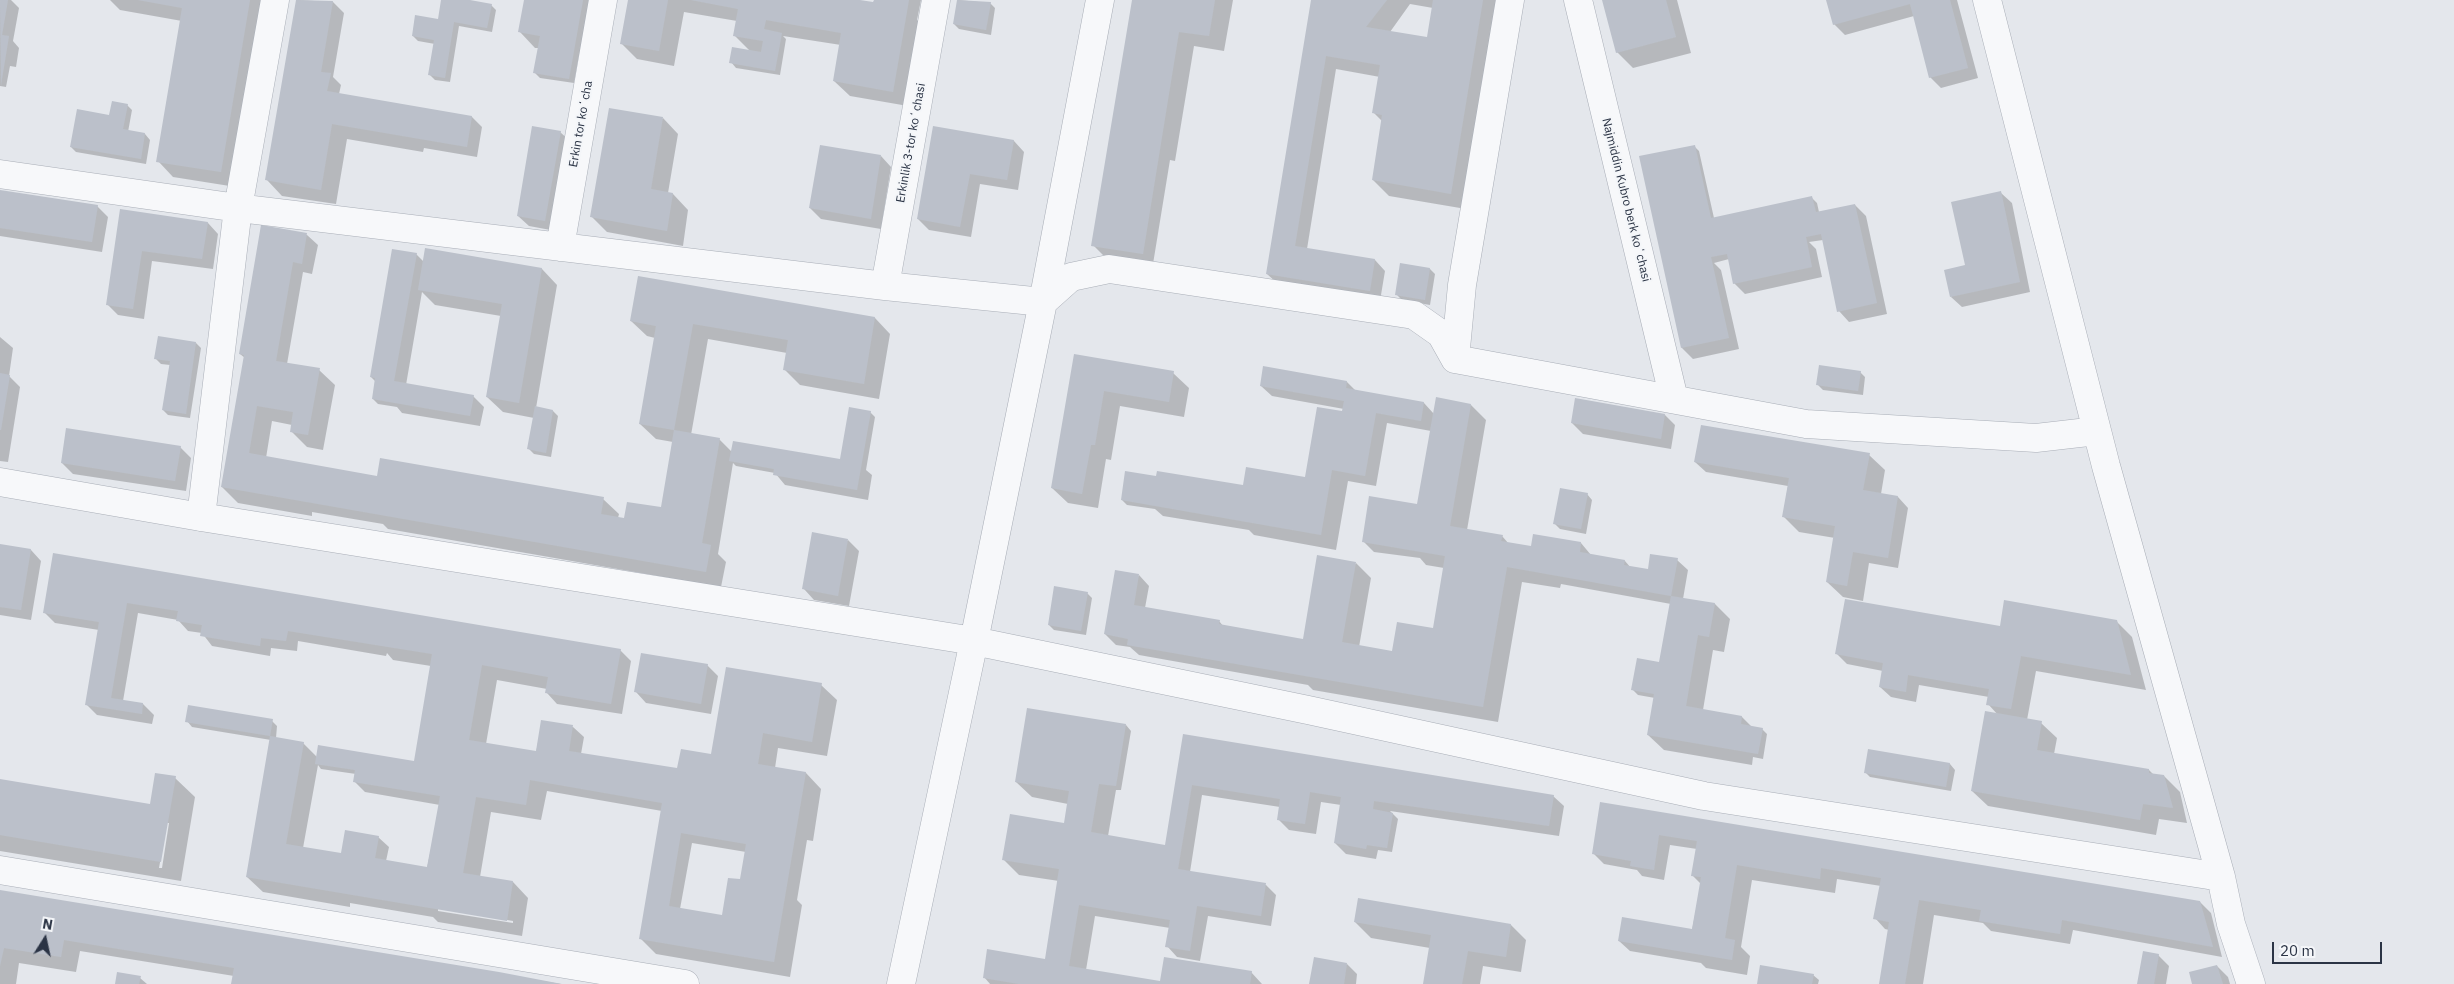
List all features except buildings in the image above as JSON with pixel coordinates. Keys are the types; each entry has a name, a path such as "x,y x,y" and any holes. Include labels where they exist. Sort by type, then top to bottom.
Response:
{"street":[{"path":"201,516 238,208 275,0"},
{"name":"Erkin tor koʻcha","path":"560,247 603,0"},
{"name":"Erkinlik 3-tor koʻchasi","path":"886,286 936,0"},
{"path":"901,984 974,641 1043,302 1100,0"},
{"path":"1455,359 1462,285 1510,0"},
{"name":"Najmiddin Kubro berk koʻchasi","path":"1578,0 1674,399"},
{"path":"1987,0 2106,466 2221,877 2231,924 2251,984"},
{"path":"0,174 238,208 886,286 1043,302 1070,277 1109,269 1414,315 1441,334 1455,359"},
{"path":"1455,359 1806,424 2036,438 2097,431"},
{"path":"0,482 974,641 1308,710 1704,796 2221,877"},
{"path":"0,870 685,984"}]}
